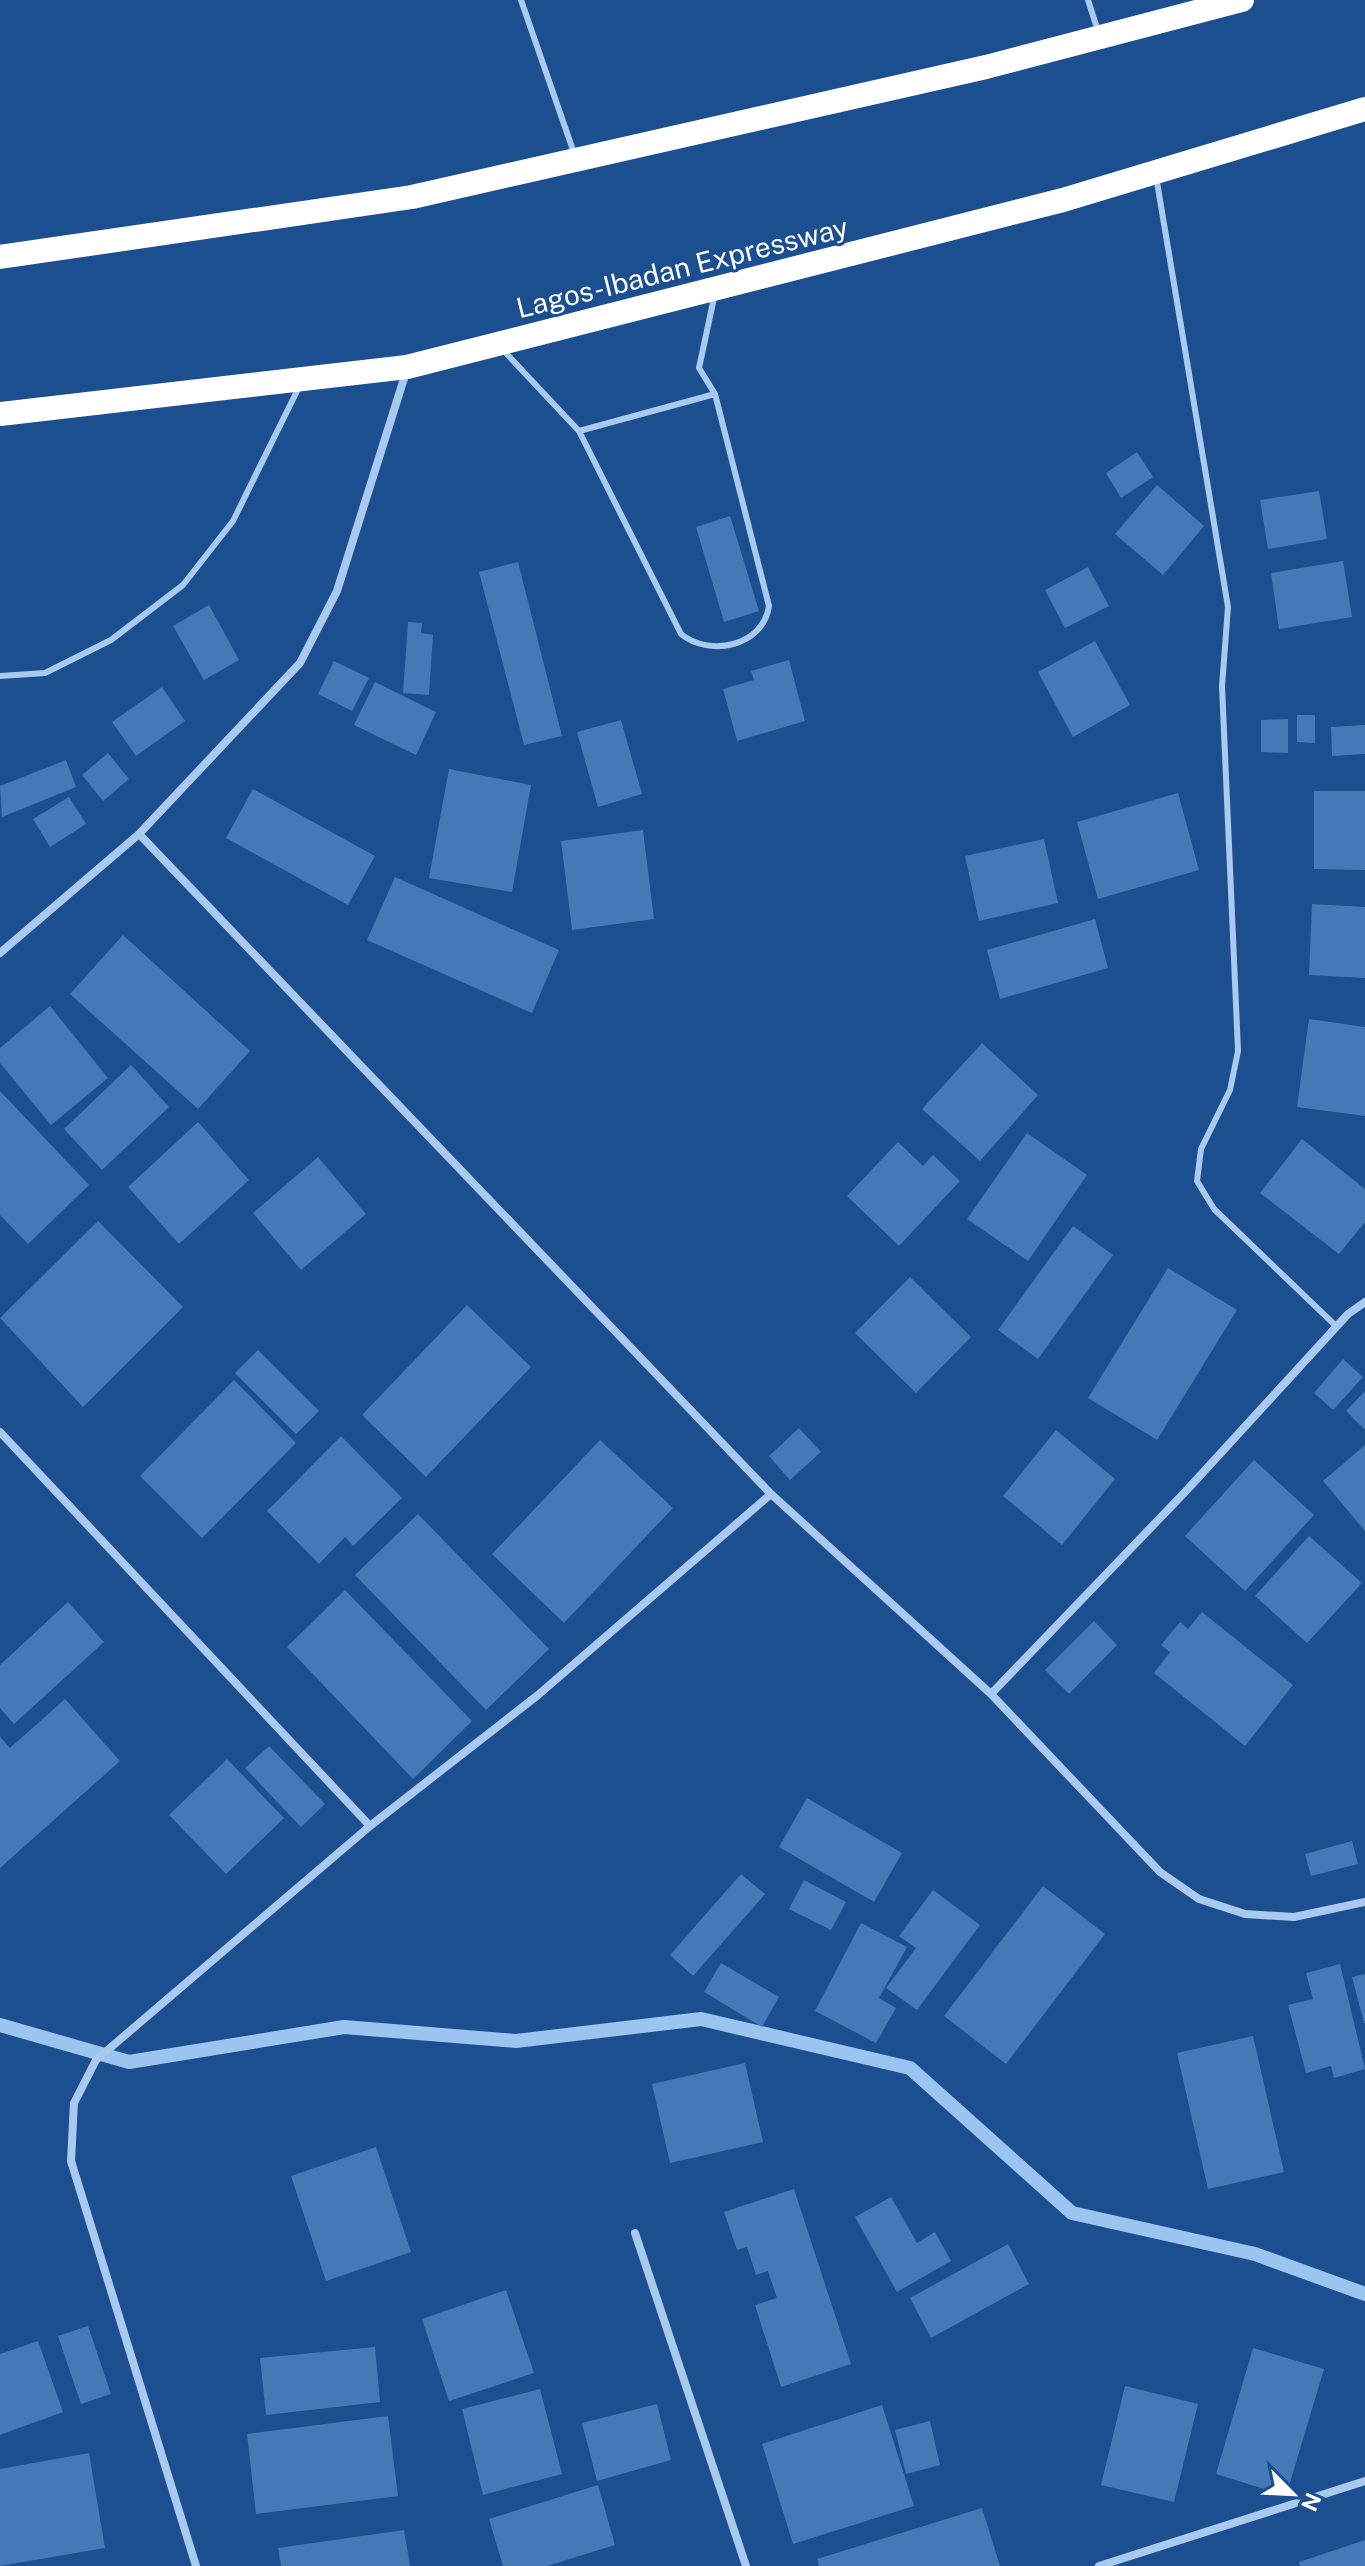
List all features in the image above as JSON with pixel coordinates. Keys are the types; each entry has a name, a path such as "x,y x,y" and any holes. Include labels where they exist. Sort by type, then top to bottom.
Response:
{"highway":[{"path":"0,257 412,197 986,67 1100,37 1206,4 1242,0"},
{"name":"Lagos-Ibadan Expressway","path":"0,414 301,382 407,367 1063,200 1365,109"}],"street":[{"path":"0,953 139,834 300,663 337,591 407,367"},
{"path":"139,834 771,1494 991,1694 1160,1872 1199,1899 1245,1914 1294,1917 1365,1902"},
{"path":"991,1694 1186,1491 1336,1326 1365,1302"},
{"path":"0,1432 370,1826"},
{"path":"196,2566 71,2161 74,2103 96,2060 370,1826 538,1695 771,1494"},
{"path":"635,2233 746,2566"},
{"path":"1099,2566 1365,2481"}],"lane":[{"path":"521,0 577,160"},
{"path":"1088,0 1100,37"},
{"path":"1156,172 1228,607 1222,686 1238,1051 1230,1090 1201,1149 1197,1181 1214,1209 1336,1326"},
{"path":"497,346 579,431 681,634 701,647 726,646 757,632 769,606 715,394 699,368 716,290"},
{"path":"0,676 45,673 111,640 183,585 233,521 301,382"},
{"path":"579,431 715,394"}],"building":[{"path":"1137,452 1153,477 1121,498 1106,473"},
{"path":"1157,485 1204,526 1163,575 1115,534"},
{"path":"1319,491 1327,539 1268,549 1260,500"},
{"path":"730,516 759,611 724,622 696,527"},
{"path":"1343,561 1352,617 1279,629 1271,573"},
{"path":"518,562 562,736 524,745 479,572"},
{"path":"1088,567 1109,606 1065,628 1045,590"},
{"path":"209,605 239,660 204,680 173,626"},
{"path":"408,622 422,623 421,633 433,635 429,695 403,693"},
{"path":"1095,641 1130,705 1073,737 1038,672"},
{"path":"789,660 805,721 737,741 723,689 754,680 751,671"},
{"path":"334,661 369,678 352,711 318,694"},
{"path":"375,682 436,712 416,755 354,725"},
{"path":"162,687 185,721 136,756 112,722"},
{"path":"1297,715 1315,715 1315,743 1297,742"},
{"path":"1288,719 1288,753 1261,752 1261,720"},
{"path":"621,720 642,794 598,807 577,732"},
{"path":"1365,725 1365,754 1332,756 1331,727"},
{"path":"108,753 129,779 103,801 82,775"},
{"path":"66,760 76,787 2,817 0,786"},
{"path":"449,769 531,785 512,892 429,878"},
{"path":"253,789 375,856 348,905 226,838"},
{"path":"1314,791 1365,791 1365,870 1314,869"},
{"path":"1178,793 1199,870 1098,899 1077,822"},
{"path":"69,797 86,824 50,847 33,819"},
{"path":"643,830 654,919 572,930 561,841"},
{"path":"1044,839 1058,903 979,921 965,856"},
{"path":"395,877 559,950 532,1013 367,940"},
{"path":"1312,904 1365,907 1365,978 1309,975"},
{"path":"1095,919 1108,968 1000,999 987,950"},
{"path":"123,935 250,1051 198,1109 70,994"},
{"path":"50,1006 108,1078 51,1125 0,1063 0,1048"},
{"path":"1309,1019 1365,1027 1365,1116 1297,1107"},
{"path":"982,1043 1038,1095 980,1161 922,1109"},
{"path":"131,1065 169,1107 102,1170 64,1129"},
{"path":"0,1091 89,1185 28,1244 0,1215"},
{"path":"198,1122 249,1180 179,1244 128,1187"},
{"path":"1027,1133 1087,1175 1028,1261 967,1219"},
{"path":"1302,1139 1365,1189 1365,1222 1339,1254 1260,1193"},
{"path":"898,1142 923,1166 933,1155 960,1181 899,1246 847,1196"},
{"path":"318,1157 366,1214 301,1270 253,1213"},
{"path":"98,1221 183,1307 83,1407 0,1318"},
{"path":"1073,1226 1113,1255 1038,1359 998,1330"},
{"path":"1168,1268 1237,1310 1157,1440 1088,1398"},
{"path":"910,1277 971,1337 916,1393 855,1333"},
{"path":"467,1305 531,1367 426,1477 362,1415"},
{"path":"258,1350 319,1411 296,1434 235,1373"},
{"path":"1343,1359 1363,1377 1333,1410 1314,1393"},
{"path":"234,1380 296,1443 202,1538 140,1476"},
{"path":"1365,1391 1365,1430 1346,1411"},
{"path":"799,1428 821,1452 790,1480 769,1456"},
{"path":"1056,1430 1115,1479 1062,1545 1003,1496"},
{"path":"341,1436 402,1498 353,1546 345,1537 319,1564 267,1511"},
{"path":"600,1440 673,1508 564,1623 492,1554"},
{"path":"1365,1445 1365,1531 1323,1481"},
{"path":"1254,1460 1314,1515 1245,1591 1185,1536"},
{"path":"418,1514 549,1649 486,1710 355,1575"},
{"path":"1309,1536 1362,1583 1307,1643 1255,1596"},
{"path":"345,1590 472,1721 413,1779 287,1647"},
{"path":"68,1602 104,1642 14,1724 0,1708 0,1665"},
{"path":"1202,1612 1293,1685 1245,1746 1154,1673 1170,1652 1161,1645 1180,1622 1188,1629"},
{"path":"1094,1621 1117,1645 1069,1694 1045,1670"},
{"path":"65,1699 120,1761 0,1868 0,1737 10,1748"},
{"path":"269,1746 325,1804 301,1827 245,1768"},
{"path":"227,1759 284,1818 226,1874 169,1815"},
{"path":"807,1798 902,1853 874,1902 779,1847"},
{"path":"1352,1841 1358,1864 1311,1876 1305,1854"},
{"path":"741,1874 765,1894 693,1976 670,1955"},
{"path":"804,1880 846,1902 831,1930 789,1909"},
{"path":"1043,1886 1105,1934 1006,2064 944,2016"},
{"path":"933,1890 980,1925 917,2010 886,1988 916,1948 899,1936"},
{"path":"861,1923 907,1947 879,1998 896,2008 876,2043 815,2011"},
{"path":"721,1963 779,1997 762,2027 704,1992"},
{"path":"1340,1964 1365,2069 1334,2078 1331,2066 1306,2073 1288,2005 1313,1999 1306,1973"},
{"path":"1365,1974 1365,2023 1364,2023 1352,1977"},
{"path":"1253,2036 1284,2172 1208,2189 1177,2053"},
{"path":"745,2063 763,2142 670,2163 652,2084"},
{"path":"376,2147 411,2252 326,2281 291,2176"},
{"path":"794,2189 851,2364 781,2387 755,2305 777,2298 768,2271 756,2275 747,2247 737,2250 724,2212"},
{"path":"891,2197 917,2243 935,2232 951,2261 897,2292 855,2217"},
{"path":"1008,2244 1029,2284 931,2338 910,2298"},
{"path":"506,2290 534,2373 449,2401 422,2319"},
{"path":"88,2326 111,2394 81,2404 58,2336"},
{"path":"38,2341 63,2412 0,2435 0,2354"},
{"path":"375,2347 380,2402 266,2415 260,2358"},
{"path":"1253,2348 1324,2369 1286,2496 1216,2474"},
{"path":"1125,2386 1198,2404 1174,2502 1101,2485"},
{"path":"540,2389 562,2474 483,2495 462,2409"},
{"path":"657,2404 671,2460 597,2481 582,2423"},
{"path":"882,2405 914,2506 793,2544 762,2444"},
{"path":"388,2416 398,2496 256,2514 247,2434"},
{"path":"930,2421 940,2465 906,2474 895,2430"},
{"path":"89,2453 105,2548 0,2566 0,2469"},
{"path":"598,2485 615,2545 547,2566 503,2566 489,2519"},
{"path":"982,2508 1000,2566 819,2566 817,2559"},
{"path":"404,2530 410,2566 281,2566 278,2548"},
{"path":"1365,2540 1365,2566 1300,2566 1299,2562"}],"waterway":[{"path":"0,2025 129,2062 344,2027 516,2041 701,2019 910,2068 1072,2213 1255,2254 1365,2294"}]}
